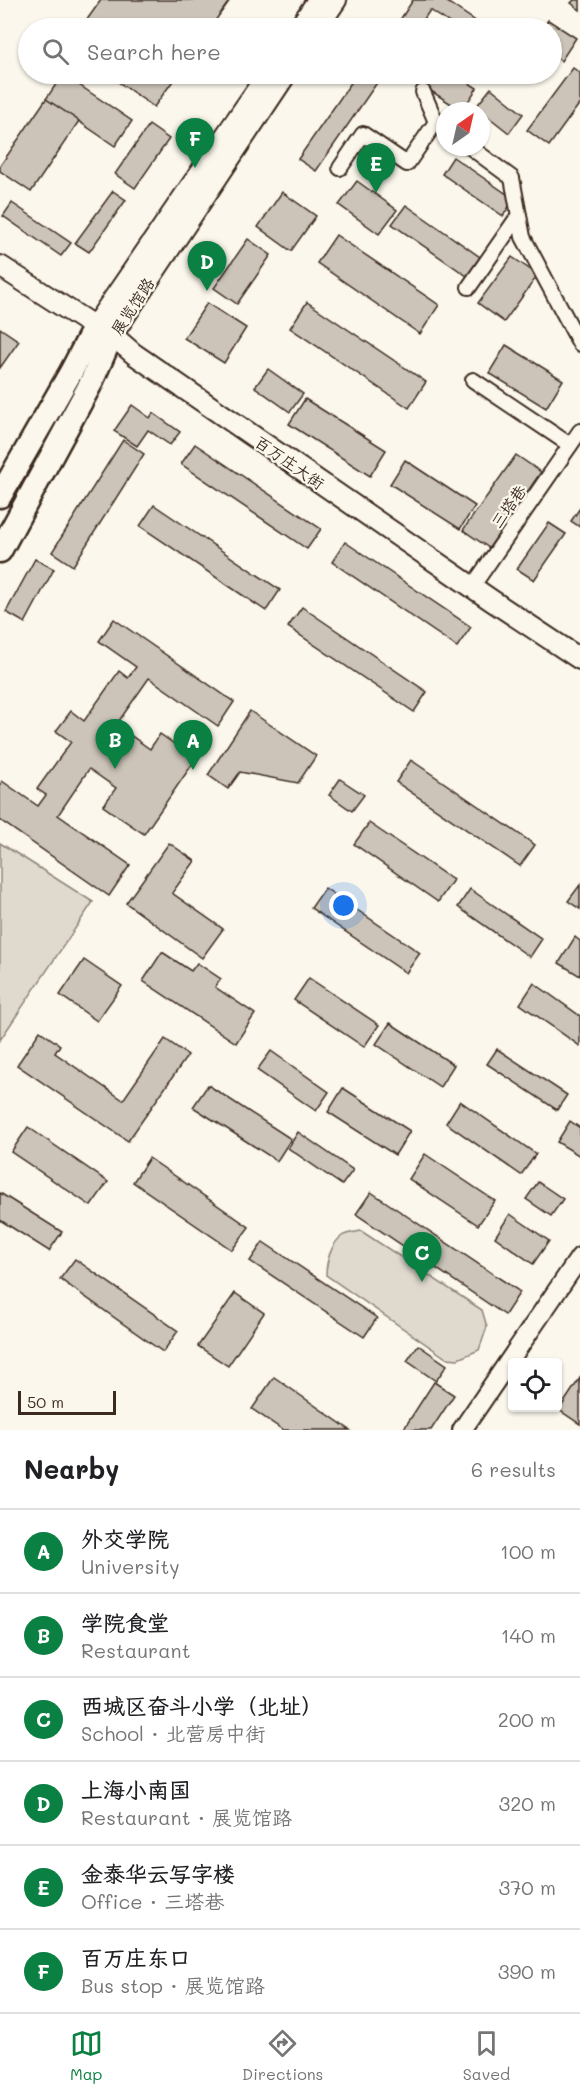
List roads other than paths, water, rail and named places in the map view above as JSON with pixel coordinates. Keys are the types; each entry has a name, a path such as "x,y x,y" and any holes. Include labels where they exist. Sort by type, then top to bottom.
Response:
{"main road":[{"path":"306,18 318,0"},
{"path":"323,18 336,0"},
{"name":"展览馆路","path":"0,496 262,84"},
{"name":"展览馆路","path":"0,551 90,385 103,331 279,84"},
{"name":"百万庄大街","path":"0,266 103,331 472,587 580,659"}],"street":[{"path":"423,92 436,118"},
{"path":"340,168 363,134 407,164 436,131"},
{"path":"482,156 512,178 524,237 580,344"},
{"path":"469,287 519,215"},
{"path":"473,380 570,445"},
{"name":"三塔巷","path":"472,587 580,430"},
{"path":"462,1430 580,1257"}],"place":[{"name":"百万庄东口","path":"195,168"},
{"name":"金泰华云写字楼","path":"376,193"},
{"name":"上海小南国","path":"207,291"},
{"name":"学院食堂","path":"115,769"},
{"name":"外交学院","path":"193,770"},
{"name":"西城区奋斗小学（北址）","path":"422,1282"}]}
